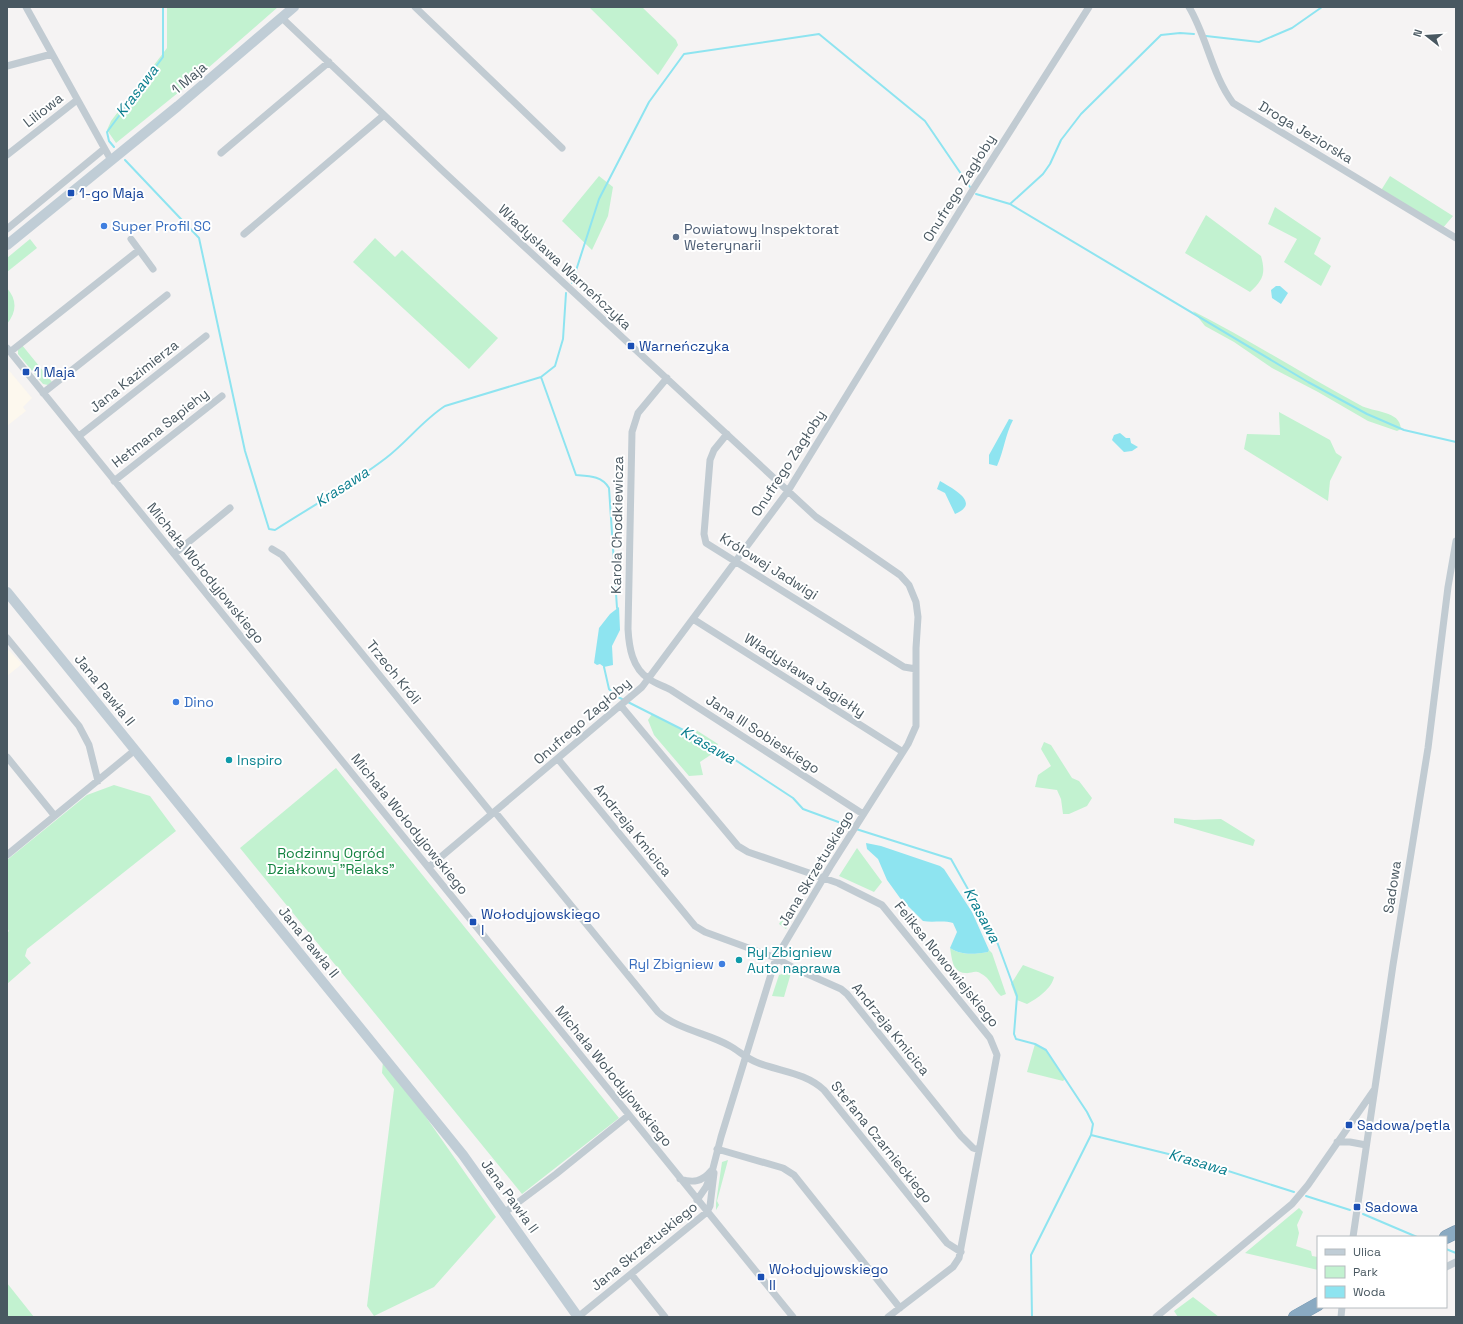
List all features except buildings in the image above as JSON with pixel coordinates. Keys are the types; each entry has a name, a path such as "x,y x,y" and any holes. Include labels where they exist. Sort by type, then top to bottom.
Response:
{"highway":[{"path":"1447,1236 1456,1232"},
{"path":"1295,1317 1317,1305"}],"main road":[{"name":"1 Maja","path":"7,245 294,7"},
{"name":"Jana Pawła II","path":"7,592 442,1129 505,1212 578,1317"}],"street":[{"path":"26,7 111,160"},
{"path":"415,7 562,148"},
{"name":"Onufrego Zagłoby","path":"429,867 625,703 648,678 788,491 972,191 1089,7"},
{"name":"Droga Jeziorska","path":"1189,7 1200,26 1225,93 1233,103 1456,238"},
{"name":"Władysława Warneńczyka","path":"282,18 384,115 788,491 829,528 895,571 909,585 916,602 918,617 916,669 917,719 914,732 903,752"},
{"path":"7,66 52,54"},
{"path":"221,153 328,62"},
{"name":"Liliowa","path":"7,155 77,100"},
{"path":"244,234 384,115"},
{"path":"7,229 104,149"},
{"path":"131,239 153,269"},
{"path":"8,350 138,250"},
{"path":"43,393 167,295"},
{"name":"Jana Kazimierza","path":"79,436 206,336"},
{"name":"Michała Wołodyjowskiego","path":"8,350 793,1317"},
{"name":"Karola Chodkiewicza","path":"648,678 638,669 631,654 628,637 632,432 638,413 667,378"},
{"name":"Hetmana Sapiehy","path":"114,481 222,396"},
{"name":"Królowej Jadwigi","path":"727,434 714,450 710,460 705,539 710,545 904,667 916,669"},
{"path":"174,554 230,508"},
{"name":"Sadowa","path":"1156,1317 1292,1204 1308,1185 1375,1087 1428,748 1456,541"},
{"name":"Trzech Króli","path":"272,549 282,555 494,813"},
{"name":"Władysława Jagiełły","path":"693,619 903,752"},
{"path":"7,638 79,726 89,745 98,781"},
{"name":"Jana III Sobieskiego","path":"648,678 671,690 863,814"},
{"name":"Feliksa Nowowiejskiego","path":"625,703 738,846 748,852 838,883 882,905 990,1038 996,1055 961,1252 953,1267 888,1317"},
{"path":"7,855 135,750"},
{"name":"Jana Skrzetuskiego","path":"578,1317 707,1212 710,1206 717,1149 776,958 823,878 903,752"},
{"path":"7,757 54,815"},
{"name":"Andrzeja Kmicica","path":"558,759 695,926 705,932 776,958 794,968 833,984 847,994 961,1136 973,1148 979,1150"},
{"name":"Stefana Czarnieckiego","path":"494,813 658,1012 668,1020 730,1046 746,1057 762,1065 803,1076 819,1086 947,1244 961,1252"},
{"path":"1353,1236 1375,1087"},
{"path":"505,1212 556,1174 629,1115"},
{"path":"1337,1142 1350,1142 1366,1146"},
{"path":"717,1149 783,1168 794,1175 900,1308"},
{"name":"Jana Skrzetuskiego","path":"680,1179 694,1182 703,1179 714,1164"},
{"name":"Jana Skrzetuskiego","path":"697,1200 706,1187 714,1164"},
{"path":"1447,1266 1456,1262"},
{"path":"632,1274 666,1317"}],"shaded area":[{"path":"7,368 32,398 23,407 26,411 7,426"},
{"path":"7,648 22,664 7,676"}],"green space":[{"path":"167,7 278,7 200,75 116,143 107,130 111,121 167,48"},
{"path":"589,7 642,7 676,40 678,45 658,75"},
{"path":"599,176 613,187 608,216 592,250 562,221"},
{"path":"1390,176 1453,216 1442,229 1380,192"},
{"path":"1275,207 1321,238 1314,254 1331,266 1321,286 1284,262 1297,239 1268,224"},
{"path":"1206,215 1261,256 1263,272 1261,280 1250,292 1185,253"},
{"path":"375,238 395,257 402,250 498,338 469,369 353,262"},
{"path":"30,239 37,248 7,272 7,258"},
{"path":"7,288 13,297 14,310 13,315 7,324"},
{"path":"1193,311 1360,405 1391,415 1400,423 1401,429 1397,431 1368,421 1318,392 1272,368 1234,342 1205,326"},
{"path":"22,345 52,382 48,385 43,384 18,354 18,350"},
{"path":"1279,412 1330,440 1336,453 1342,457 1330,481 1328,501 1244,449 1247,434 1280,435"},
{"path":"652,714 683,730 693,728 718,744 712,754 700,762 703,775 689,776 654,735 648,720"},
{"path":"1044,742 1051,745 1072,778 1079,781 1092,798 1087,806 1069,814 1063,814 1061,799 1057,790 1035,787 1038,775 1051,766 1041,749"},
{"name":"Rodzinny Ogród Działkowy \"Relaks\"","path":"336,768 619,1118 522,1194 240,848"},
{"path":"114,785 150,796 176,831 27,949 25,956 31,963 7,984 7,933 9,931 7,928 7,860 87,795"},
{"path":"1174,818 1194,820 1221,819 1255,840 1253,846 1174,823"},
{"path":"857,848 882,882 874,892 839,876"},
{"path":"789,907 796,911 786,929 779,924"},
{"path":"950,948 955,951 968,954 988,952 989,950 992,953 1006,994 1001,996 987,978 980,973 965,973 957,970 953,964"},
{"path":"1023,965 1054,977 1047,989 1027,1004 1017,1000 1011,984"},
{"path":"788,972 791,973 784,997 772,996 779,975"},
{"path":"1035,1044 1046,1050 1065,1079 1063,1081 1027,1072"},
{"path":"383,1061 407,1090 496,1217 434,1287 374,1316 367,1306 394,1089 382,1073"},
{"path":"728,1160 717,1201 719,1205 716,1210 716,1203 722,1162"},
{"path":"1299,1208 1303,1212 1297,1225 1299,1233 1296,1246 1311,1251 1312,1256 1317,1257 1317,1270 1245,1253"},
{"path":"7,1283 34,1317 7,1317"},
{"path":"1193,1297 1219,1317 1178,1317 1174,1311"}],"water":[{"path":"1276,286 1280,286 1288,293 1281,304 1272,298 1271,290"},
{"path":"1009,419 1013,420 997,466 989,464 989,455"},
{"path":"1120,433 1126,438 1130,438 1131,443 1138,447 1132,451 1124,452 1112,440 1114,435"},
{"path":"940,481 962,496 966,505 963,510 955,514 945,493 937,489"},
{"path":"619,607 620,630 612,646 613,665 604,667 600,664 597,665 594,663 599,628 610,614"},
{"path":"866,843 881,846 940,866 944,869 972,912 989,950 988,952 973,954 955,951 950,948 957,932 953,923 923,921 900,898 887,880 878,859 867,849"}],"waterway":[{"name":"Krasawa","path":"114,147 109,141 107,132 163,57 163,7"},
{"path":"1206,36 1259,42 1292,28 1322,7"},
{"path":"976,194 1010,204 1043,174 1050,164 1061,140 1081,114 1161,35 1180,33 1194,34"},
{"path":"572,283 599,199 649,102 684,54 819,34 925,121 970,187"},
{"name":"Krasawa","path":"125,160 199,238 245,451 269,529 275,530 373,468 394,452 429,418 445,406 541,377 576,475 591,476 599,479 609,488 617,608"},
{"path":"1010,204 1308,382 1367,414 1404,430 1456,442"},
{"path":"541,377 555,366 563,339 566,293"},
{"name":"Krasawa","path":"604,667 609,689 616,696 711,744 793,798 803,809 852,827"},
{"name":"Krasawa","path":"856,829 951,859 996,939 1017,996 1014,1034 1016,1039 1035,1044 1046,1050 1087,1112 1093,1124 1091,1135 1031,1255 1032,1317"},
{"name":"Krasawa","path":"1091,1135 1197,1161 1294,1192"},
{"name":"Krasawa","path":"1306,1196 1350,1210"},
{"name":"Krasawa","path":"1363,1214 1415,1236"},
{"name":"Krasawa","path":"1447,1249 1456,1253"}],"place":[{"name":"1-go Maja","path":"71,193"},
{"name":"Super Profil SC","path":"104,226"},
{"name":"Powiatowy Inspektorat Weterynarii","path":"676,237"},
{"name":"Warneńczyka","path":"631,346"},
{"name":"1 Maja","path":"26,372"},
{"name":"Dino","path":"176,702"},
{"name":"Inspiro","path":"229,760"},
{"name":"Wołodyjowskiego I","path":"473,922"},
{"name":"Ryl Zbigniew Auto naprawa","path":"739,960"},
{"name":"Ryl Zbigniew","path":"722,964"},
{"name":"Sadowa/pętla","path":"1349,1125"},
{"name":"Sadowa","path":"1357,1207"},
{"name":"Wołodyjowskiego II","path":"761,1277"}]}
